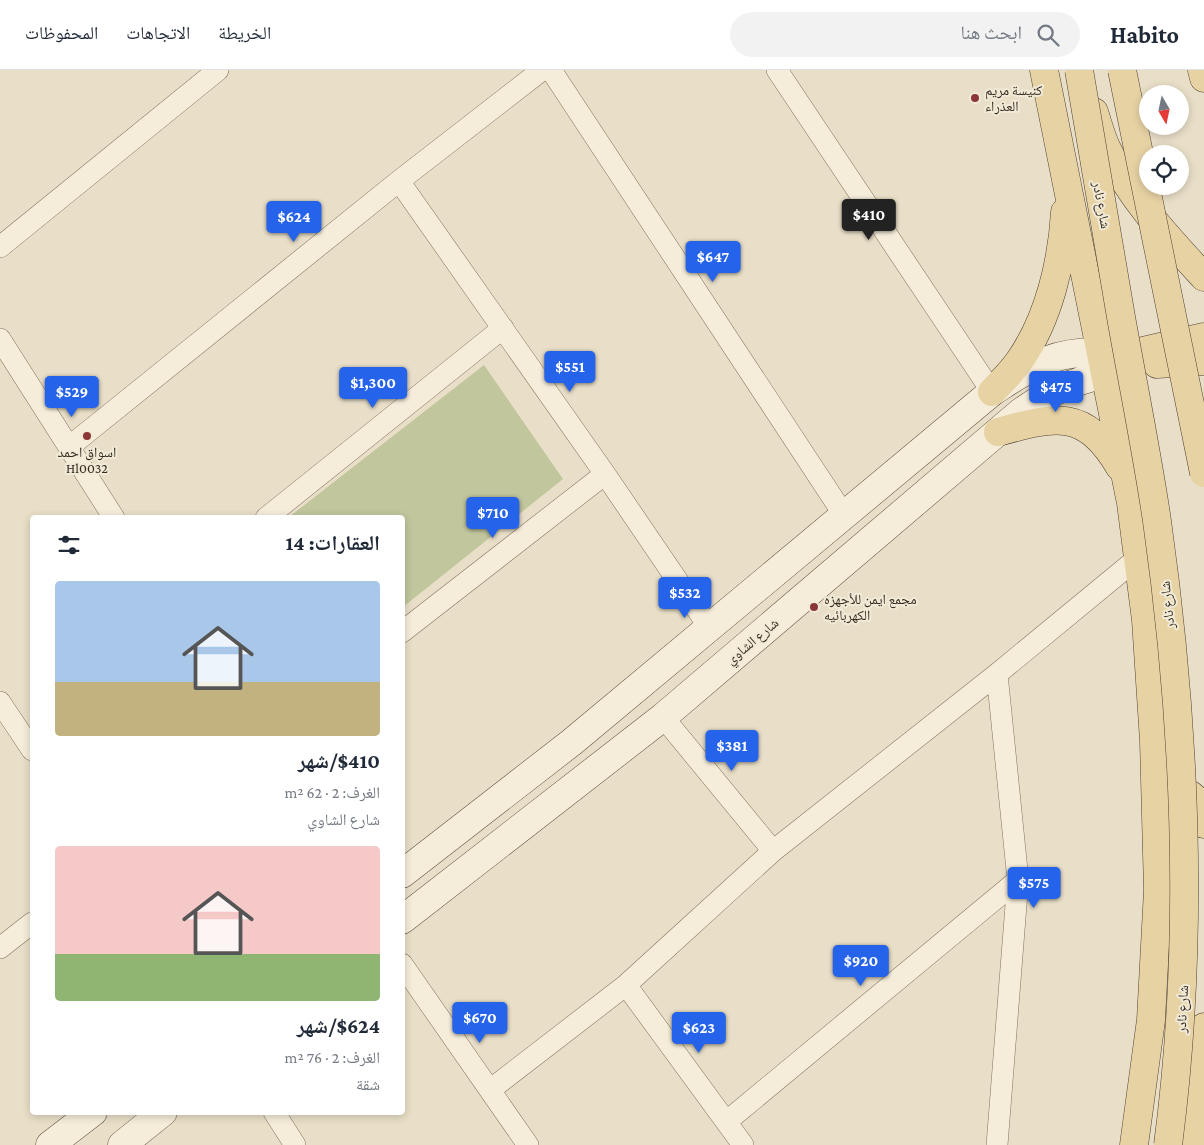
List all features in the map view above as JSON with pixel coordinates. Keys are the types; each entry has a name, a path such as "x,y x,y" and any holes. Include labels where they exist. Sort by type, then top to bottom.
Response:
{"main road":[{"path":"1044,70 1106,366 1139,557 1154,741 1158,827 1158,890 1151,1020 1134,1145"},
{"path":"1081,70 1106,148 1128,186 1154,222 1204,277"},
{"name":"شارع نادر","path":"1081,70 1151,483 1169,619 1182,820 1185,934 1180,1040 1168,1145"},
{"path":"1122,70 1204,473"},
{"path":"1202,70 1204,78"},
{"path":"992,392 1019,361 1036,333 1047,303 1058,267 1063,234 1064,165"},
{"path":"1106,366 1149,357 1204,337"},
{"path":"1149,357 1186,357 1204,350"},
{"path":"1149,357 1204,361"},
{"path":"998,432 1051,420 1074,421 1094,433 1108,447 1120,467 1131,503"},
{"path":"1158,827 1162,802 1167,796 1178,792 1187,793 1194,797 1203,814 1204,824"},
{"path":"1193,1145 1204,1027"}],"street":[{"path":"0,247 218,70"},
{"path":"69,448 399,181 542,70"},
{"path":"551,70 844,515"},
{"path":"777,70 992,392"},
{"path":"399,181 605,474 709,627"},
{"path":"270,515 503,328"},
{"path":"0,339 112,515"},
{"path":"405,872 592,725 992,392 1045,359 1059,354 1106,366"},
{"name":"شارع الشاوي","path":"405,918 663,717 998,432 1047,394 1106,366"},
{"path":"405,630 605,474"},
{"path":"490,1090 626,985 773,851 997,674 1139,557"},
{"path":"997,674 1018,880 997,1145"},
{"path":"0,702 30,747"},
{"path":"663,717 773,851"},
{"path":"592,725 590,740 594,748 602,753 615,754"},
{"path":"546,762 558,762 567,767 572,774 570,789"},
{"path":"726,1122 1018,880"},
{"path":"0,948 30,925"},
{"path":"405,968 528,1145"},
{"path":"626,985 743,1145"},
{"path":"50,1145 89,1115"},
{"path":"122,1145 159,1115"},
{"path":"276,1115 295,1145"}],"green space":[{"path":"484,365 563,479 405,605 405,515 292,515"}],"place":[{"name":"كنيسة مريم العذراء","path":"975,98"},
{"name":"اسواق احمد Hl0032","path":"87,436"},
{"name":"مجمع ايمن للأجهزه الكهربائيه","path":"814,607"}]}
